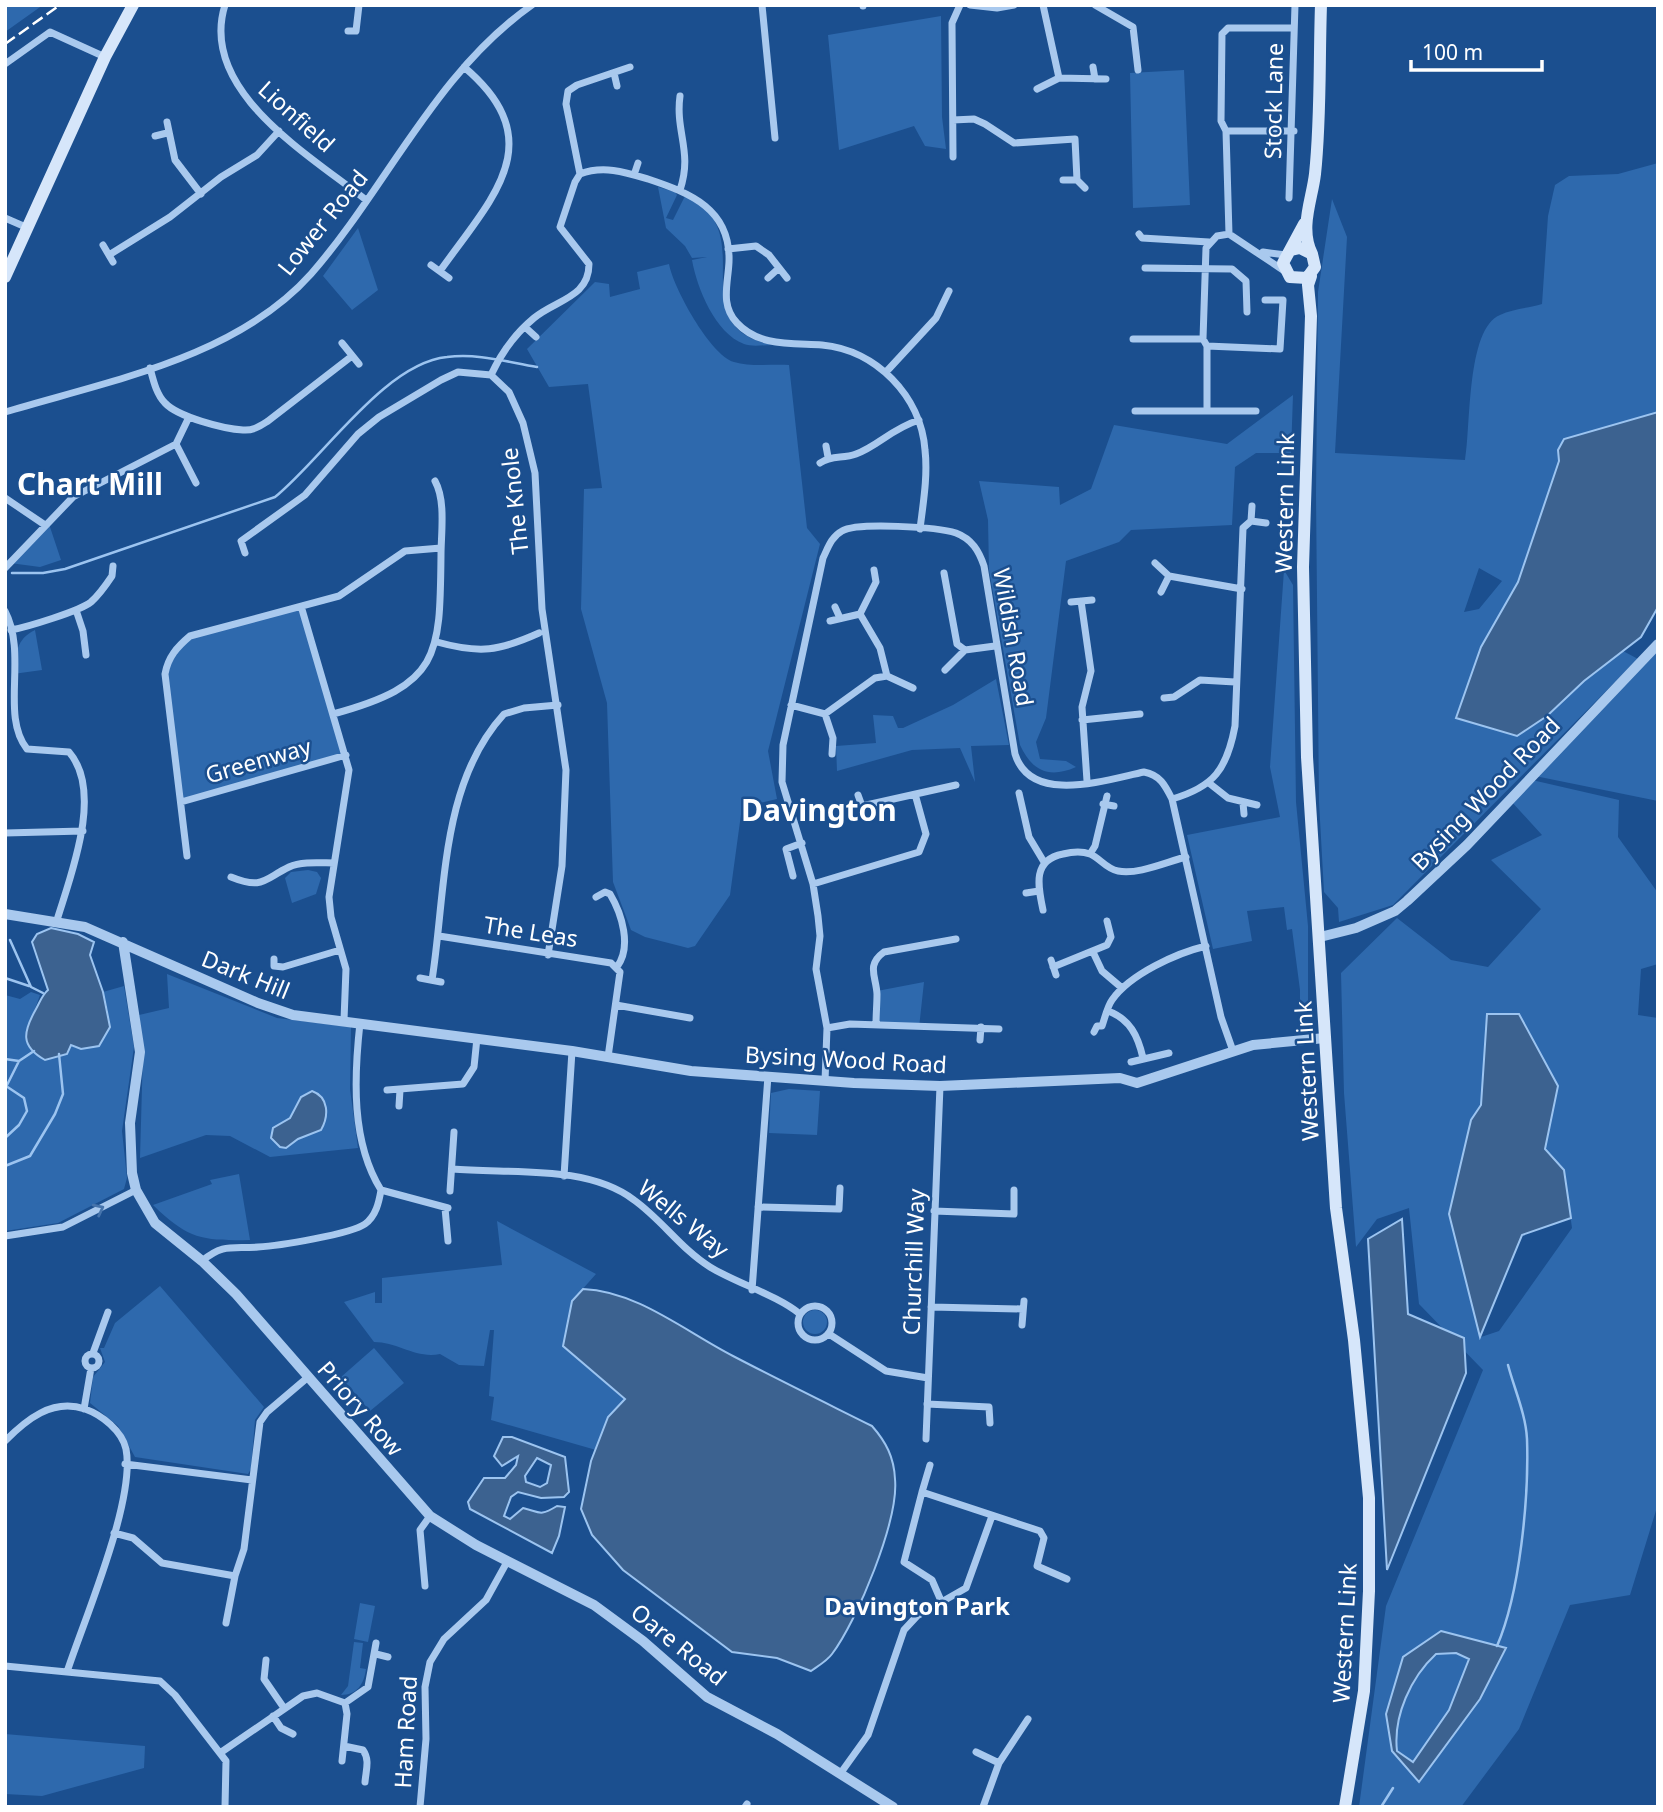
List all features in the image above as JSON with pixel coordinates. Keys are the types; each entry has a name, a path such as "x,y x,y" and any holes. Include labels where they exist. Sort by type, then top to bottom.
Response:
{"main road":[{"path":"5,277 105,57 133,5"},
{"path":"1307,217 1283,263 1290,275 1311,276 1316,263 1307,240 1307,217 1315,173 1321,5"},
{"path":"1288,252 1300,248 1312,254"},
{"name":"Western Link","path":"1290,275 1310,330"},
{"name":"Western Link","path":"1311,276 1308,285 1310,330 1304,465 1304,685 1311,850 1320,936 1336,1208 1349,1299 1369,1498 1369,1591 1364,1690 1345,1807"}],"street":[{"name":"Lionfield","path":"225,5 222,30 229,65 249,103 279,131 366,200"},
{"path":"348,31 356,31 359,5"},
{"name":"Lower Road","path":"5,412 150,368 224,337 287,295 309,276 464,66 492,35 531,5"},
{"path":"762,5 775,138"},
{"path":"953,157 952,23 960,5"},
{"path":"970,5 997,8 1014,5"},
{"path":"1043,5 1059,78"},
{"path":"1095,5 1133,27 1138,70"},
{"name":"Stock Lane","path":"1289,198 1294,131 1295,5"},
{"path":"1229,234 1226,131 1220,121 1224,31 1293,28"},
{"path":"5,64 50,32 105,57"},
{"path":"440,271 499,187 507,170 509,152 502,113 487,86 464,66"},
{"path":"245,553 241,541 305,495 358,434 379,417 458,372 491,375 503,352 537,315 571,297 586,283 589,264 560,227 580,174 566,104 568,91 577,85 630,67"},
{"path":"1093,67 1095,79"},
{"path":"614,73 617,86"},
{"path":"1037,89 1059,78 1106,79"},
{"path":"680,96 674,108 687,167 680,190"},
{"path":"953,120 974,119 1014,143 1075,139 1077,180 1085,188"},
{"path":"167,122 174,160 201,194"},
{"path":"103,245 111,258 236,166 257,155 279,131"},
{"path":"1226,131 1294,131"},
{"path":"155,136 167,133"},
{"path":"634,175 638,163"},
{"path":"580,174 611,169 680,190 708,207 723,230 728,249 727,305 738,324 748,333 766,340 845,350 866,358 898,384 919,421 925,449 920,529"},
{"path":"1063,180 1077,180"},
{"path":"5,218 27,228"},
{"path":"1139,234 1142,237 1209,242 1217,236 1229,234 1256,249 1290,275"},
{"path":"1207,411 1205,342 1209,242"},
{"path":"728,249 756,246 769,255 787,278"},
{"path":"1256,249 1273,255 1288,252"},
{"path":"431,265 449,278"},
{"path":"768,278 779,268"},
{"path":"1145,268 1229,268 1247,281 1247,312"},
{"path":"886,372 936,318 949,291"},
{"path":"1133,339 1280,349 1283,300 1265,300"},
{"path":"525,327 536,337"},
{"path":"342,343 359,365"},
{"path":"150,368 163,402 188,417 243,430 254,429 352,356"},
{"name":"The Knole","path":"491,375 509,393 523,423 535,473 542,609 566,770 566,826 558,907 548,954"},
{"path":"1135,411 1256,411"},
{"path":"5,568 73,497 176,444 188,417"},
{"path":"820,463 828,457 853,455 893,430 919,421"},
{"path":"176,444 197,483"},
{"path":"826,446 828,457"},
{"path":"333,714 382,699 399,690 425,665 437,642 441,548 440,490 435,481"},
{"path":"5,498 45,525"},
{"path":"1172,799 1194,793 1209,783 1222,767 1231,748 1235,726 1243,528 1251,521 1252,506"},
{"path":"1251,521 1266,523"},
{"name":"Wildish Road","path":"825,1081 827,1028 816,969 820,936 813,884 802,843 785,802 782,782 783,745 823,558 830,543 839,533 852,527 956,533 978,550 984,566 995,646 1019,766 1027,775 1055,786 1144,772 1154,774 1164,783 1172,799 1221,1017 1233,1051"},
{"path":"187,856 165,674 171,655 190,636 339,596 405,551 441,548"},
{"path":"1155,563 1169,576 1241,589"},
{"path":"11,630 76,610 92,602 113,576 113,566"},
{"path":"860,614 876,582 874,570"},
{"path":"944,573 953,636 965,650"},
{"path":"1161,592 1169,576"},
{"path":"876,582 885,586"},
{"path":"938,590 948,592"},
{"path":"1071,601 1092,600"},
{"path":"1081,601 1091,671 1082,707 1087,781"},
{"path":"301,606 345,755 348,788 329,907 347,985 344,1020"},
{"path":"835,607 840,618"},
{"path":"76,610 86,655"},
{"path":"5,611 11,630 12,659 6,698 12,732 27,749 62,750 74,758 81,784 83,831 57,920"},
{"path":"830,621 860,614"},
{"path":"860,614 880,648 887,676"},
{"path":"437,642 478,652 512,645 539,633"},
{"name":"Bysing Wood Road","path":"1320,936 1356,928 1395,911 1407,901 1467,845 1658,644"},
{"path":"945,670 965,650 995,646"},
{"path":"825,714 875,678 887,676 914,688"},
{"path":"1164,698 1174,697 1200,680 1235,682"},
{"path":"1174,697 1179,705"},
{"path":"432,980 439,936 444,869 457,807 472,763 503,714 524,708 558,705"},
{"path":"791,705 825,714"},
{"path":"1082,720 1128,711 1140,714"},
{"path":"825,714 833,738 832,754"},
{"path":"833,738 842,739"},
{"name":"Greenway","path":"181,802 345,755"},
{"path":"1209,783 1228,798 1257,804"},
{"path":"858,795 862,806 956,785"},
{"path":"1019,793 1029,837 1044,862"},
{"path":"813,884 909,858 919,852 926,834 915,794"},
{"path":"1090,854 1098,836 1105,800 1114,806"},
{"path":"1243,803 1244,814"},
{"path":"5,833 83,831"},
{"path":"793,876 786,849 802,843"},
{"path":"1043,910 1039,891 1040,870 1044,862 1064,854 1090,854 1117,871 1130,871 1186,857"},
{"path":"232,877 247,884 276,877 288,867 334,863"},
{"path":"1026,893 1039,891"},
{"name":"The Leas","path":"596,897 605,892 610,894 622,927 625,938 622,960 617,967"},
{"name":"Dark Hill","path":"5,914 57,920 85,927 275,1010 360,1023"},
{"path":"1053,967 1107,945 1111,937 1107,922"},
{"path":"941,932 944,941"},
{"name":"The Leas","path":"439,936 611,963 617,967 620,972 608,1056"},
{"path":"876,1024 877,991 872,969 877,957 884,952 956,939"},
{"path":"5,1236 63,1227 136,1190 132,1173 130,1123 140,1052 122,942"},
{"path":"1094,1032 1097,1026 1102,1026 1122,988 1173,956 1206,946"},
{"path":"274,959 274,966 283,967 340,950"},
{"path":"1093,952 1102,971 1122,988"},
{"path":"420,978 441,982"},
{"path":"616,1005 690,1018"},
{"path":"1108,1011 1116,1014 1138,1036 1143,1058"},
{"path":"360,1023 356,1108 369,1171 381,1190 446,1208 448,1241"},
{"name":"Bysing Wood Road","path":"360,1023 608,1056 691,1071 940,1086 1120,1078 1137,1083 1253,1045 1325,1038"},
{"path":"827,1028 876,1024 919,1028 999,1029"},
{"path":"980,1040 981,1027"},
{"path":"387,1090 463,1084 474,1067 477,1038"},
{"path":"564,1176 572,1051"},
{"path":"1131,1062 1169,1053"},
{"path":"752,1290 768,1076"},
{"name":"Churchill Way","path":"926,1439 940,1086"},
{"path":"399,1105 400,1090"},
{"path":"450,1191 454,1132"},
{"name":"Wells Way","path":"452,1169 564,1176 612,1187 634,1199 686,1251 752,1290 800,1314 809,1309 825,1310 833,1321 829,1334"},
{"path":"758,1207 839,1209 840,1188"},
{"name":"Priory Row","path":"136,1190 155,1223 202,1261 236,1294 430,1516 507,1562"},
{"path":"202,1261 224,1247 257,1248 301,1241 359,1226 376,1210 381,1190"},
{"path":"934,1211 1014,1214 1014,1190"},
{"path":"931,1307 1023,1305 1022,1325"},
{"path":"84,1409 91,1368 100,1362 93,1353 108,1312"},
{"path":"800,1314 797,1325 801,1334 811,1337 829,1334 886,1371 928,1378"},
{"path":"226,1623 235,1576 244,1549 262,1416 307,1378"},
{"path":"928,1404 989,1407 990,1423"},
{"path":"5,1441 35,1414 65,1407 84,1409 107,1421 126,1449 122,1502 114,1533 68,1672"},
{"path":"125,1464 252,1480"},
{"path":"930,1465 904,1562 932,1580 942,1603"},
{"path":"922,1492 1040,1531 1044,1538 1037,1566 1067,1578"},
{"path":"425,1587 420,1530 430,1516"},
{"path":"840,1774 859,1753 868,1735 904,1630 917,1616 966,1588 992,1516"},
{"path":"114,1533 133,1538 162,1563 235,1576"},
{"name":"Oare Road","path":"507,1562 609,1615 707,1697 777,1734 893,1807"},
{"name":"Ham Road","path":"420,1807 426,1739 425,1687 430,1662 444,1639 486,1600 507,1562"},
{"path":"345,1703 368,1688 376,1643"},
{"path":"376,1654 388,1657"},
{"path":"266,1660 264,1679 284,1708"},
{"path":"5,1666 160,1681 175,1695 226,1761 225,1807"},
{"path":"220,1753 303,1696 317,1693 345,1703"},
{"path":"342,1761 345,1703"},
{"path":"273,1716 281,1728 293,1734"},
{"path":"983,1807 999,1763 1028,1719"},
{"path":"344,1746 366,1753 368,1761 365,1782"},
{"path":"976,1752 999,1763"}],"shaded area":[{"path":"5,5 43,5 5,32"},
{"path":"941,16 942,117 946,149 925,146 914,126 839,150 828,35"},
{"path":"1184,70 1190,205 1133,208 1130,73"},
{"path":"1658,163 1658,412 1558,450 1559,461 1518,582 1481,647 1584,681 1623,651 1638,659 1393,905 1339,922 1338,908 1324,892 1319,802 1316,495 1318,292 1332,199 1347,237 1335,453 1465,460 1472,381 1481,339 1489,324 1500,315 1542,304 1548,216 1555,185 1569,176 1618,174","holes":["1479,568 1502,581 1479,609 1464,612"]},
{"path":"658,187 677,195 666,218 673,220 685,196 708,212 719,231 723,253 724,298 730,318 744,334 772,345 744,344 724,330 716,320 703,296 692,260 707,257 692,258 685,246 666,228"},
{"path":"358,228 378,290 352,310 323,276"},
{"path":"669,264 677,288 694,319 724,357 747,364 789,365 807,528 820,544 768,751 777,799 742,807 730,895 695,946 688,948 645,937 631,930 613,882 607,703 581,609 584,489 602,488 588,384 549,387 527,349 595,282 609,284 610,297 640,289 637,272"},
{"path":"1293,395 1291,453 1256,453 1235,467 1232,525 1131,530 1119,542 1066,561 1046,718 1036,742 1040,759 1066,761 1076,767 1050,772 1036,767 1020,745 989,570 988,520 979,481 1059,487 1060,505 1091,489 1114,425 1227,444"},
{"path":"1658,412 1658,607 1641,637 1584,681 1547,716 1517,736 1456,718 1481,647 1518,582 1559,461 1558,450 1564,439"},
{"path":"48,521 61,560 40,567 10,563"},
{"path":"1284,570 1293,585 1296,802 1308,926 1308,1013 1300,1015 1300,990 1292,929 1287,930 1284,907 1247,911 1252,941 1213,949 1187,835 1280,817 1270,767"},
{"path":"301,606 346,755 181,802 167,663 190,636"},
{"path":"35,630 42,670 13,674 20,643"},
{"path":"1658,651 1658,801 1535,776"},
{"path":"996,679 1009,745 971,746 975,782 960,748 912,750 837,771 836,746 876,743 873,715 893,716 898,728 903,728 953,705"},
{"path":"1532,780 1619,800 1618,837 1658,893 1658,964 1641,969 1638,1015 1658,1018 1658,1504 1630,1595 1570,1605 1519,1729 1461,1807 1359,1807 1386,1606 1483,1370 1419,1304 1409,1208 1377,1219 1356,1247 1344,1093 1341,973 1397,918 1451,960 1488,967 1541,909 1491,860 1542,835 1510,800","holes":["1558,1086 1545,1149 1564,1170 1572,1228 1499,1331 1481,1337 1449,1214 1471,1120 1481,1105"]},
{"path":"291,872 317,872 321,878 316,894 292,903 285,878"},
{"path":"51,928 78,934 94,942 90,955 103,992 110,1027 99,1046 81,1049 71,1045 67,1054 45,1060 31,1049 26,1038 28,1025 48,990 32,942 37,934"},
{"path":"167,974 277,1018 351,1027 350,1089 358,1148 270,1157 230,1136 206,1135 140,1158 143,1051 139,1015 169,1008"},
{"path":"924,982 919,1028 876,1024 877,991"},
{"path":"124,986 134,1047 122,1131 127,1178 124,1189 58,1223 5,1231 5,995 20,999 31,992 40,995 25,1037 30,1049 45,1060 68,1045 77,1048 108,1012 103,992"},
{"path":"1487,1014 1519,1014 1558,1086 1545,1149 1564,1170 1571,1218 1522,1235 1480,1337 1449,1214 1471,1120 1481,1105"},
{"path":"789,1089 820,1091 817,1135 769,1133 771,1093"},
{"path":"312,1091 322,1098 326,1107 321,1130 298,1139 286,1148 280,1147 271,1138 273,1128 290,1118 301,1097"},
{"path":"239,1174 250,1240 220,1240 197,1236 176,1225 153,1205 212,1184 210,1180"},
{"path":"1402,1219 1408,1314 1464,1338 1466,1373 1387,1570 1368,1239"},
{"path":"497,1221 596,1274 572,1301 563,1346 625,1400 608,1417 596,1450 491,1420 494,1397 489,1396 494,1330 490,1330 484,1366 459,1365 440,1354 423,1354 374,1342 344,1302 375,1292 375,1303 382,1303 382,1278 502,1265"},
{"path":"160,1286 264,1407 255,1420 251,1469 248,1474 135,1457 118,1426 90,1403 93,1377 105,1362 100,1348 104,1348 115,1323"},
{"path":"583,1289 623,1297 661,1314 733,1356 872,1426 885,1444 893,1464 895,1479 890,1519 883,1544 864,1595 842,1639 830,1657 811,1671 777,1658 732,1652 623,1570 592,1535 581,1509 591,1461 608,1417 625,1399 563,1346 572,1301"},
{"path":"815,1310 824,1313 827,1322 824,1331 815,1334 806,1331 803,1322 806,1313"},
{"path":"374,1348 404,1383 370,1411 341,1377"},
{"path":"503,1437 512,1437 565,1457 569,1492 564,1497 541,1498 518,1492 511,1497 504,1516 510,1519 523,1508 540,1513 557,1506 565,1507 559,1536 552,1553 470,1509 468,1502 484,1478 505,1478 516,1465 518,1456 502,1466 494,1456","holes":["537,1458 551,1465 547,1483 540,1487 526,1482 525,1476"]},
{"path":"360,1603 375,1606 368,1642 354,1639"},
{"path":"1441,1631 1506,1648 1480,1699 1419,1782 1392,1751 1386,1714 1403,1657","holes":["1456,1653 1469,1659 1449,1710 1413,1762 1397,1751 1398,1724 1412,1686 1436,1654"]},
{"path":"354,1642 363,1643 360,1668 366,1669 365,1674 355,1691 341,1695 348,1686"},
{"path":"5,1734 145,1746 144,1768 42,1796 5,1794"}],"waterway":[{"path":"12,573 43,573 65,569 275,497 378,394 424,363 447,357 470,356 537,367"},
{"path":"10,940 31,987 43,993"},
{"path":"5,978 29,986"},
{"path":"7,1085 19,1061 34,1051"},
{"path":"5,1166 30,1156 55,1114 63,1094 59,1054"},
{"path":"5,1059 19,1061"},
{"path":"5,1138 19,1125 27,1111 24,1098 6,1086"},
{"path":"1497,1646 1517,1573 1526,1488 1526,1430 1508,1365"},
{"path":"1381,1807 1393,1788"}],"railway":[{"path":"5,44 60,5"}],"district":[{"name":"Chart Mill","path":"90,483"},
{"name":"Davington","path":"819,809"},
{"name":"Davington Park","path":"917,1605"}]}
